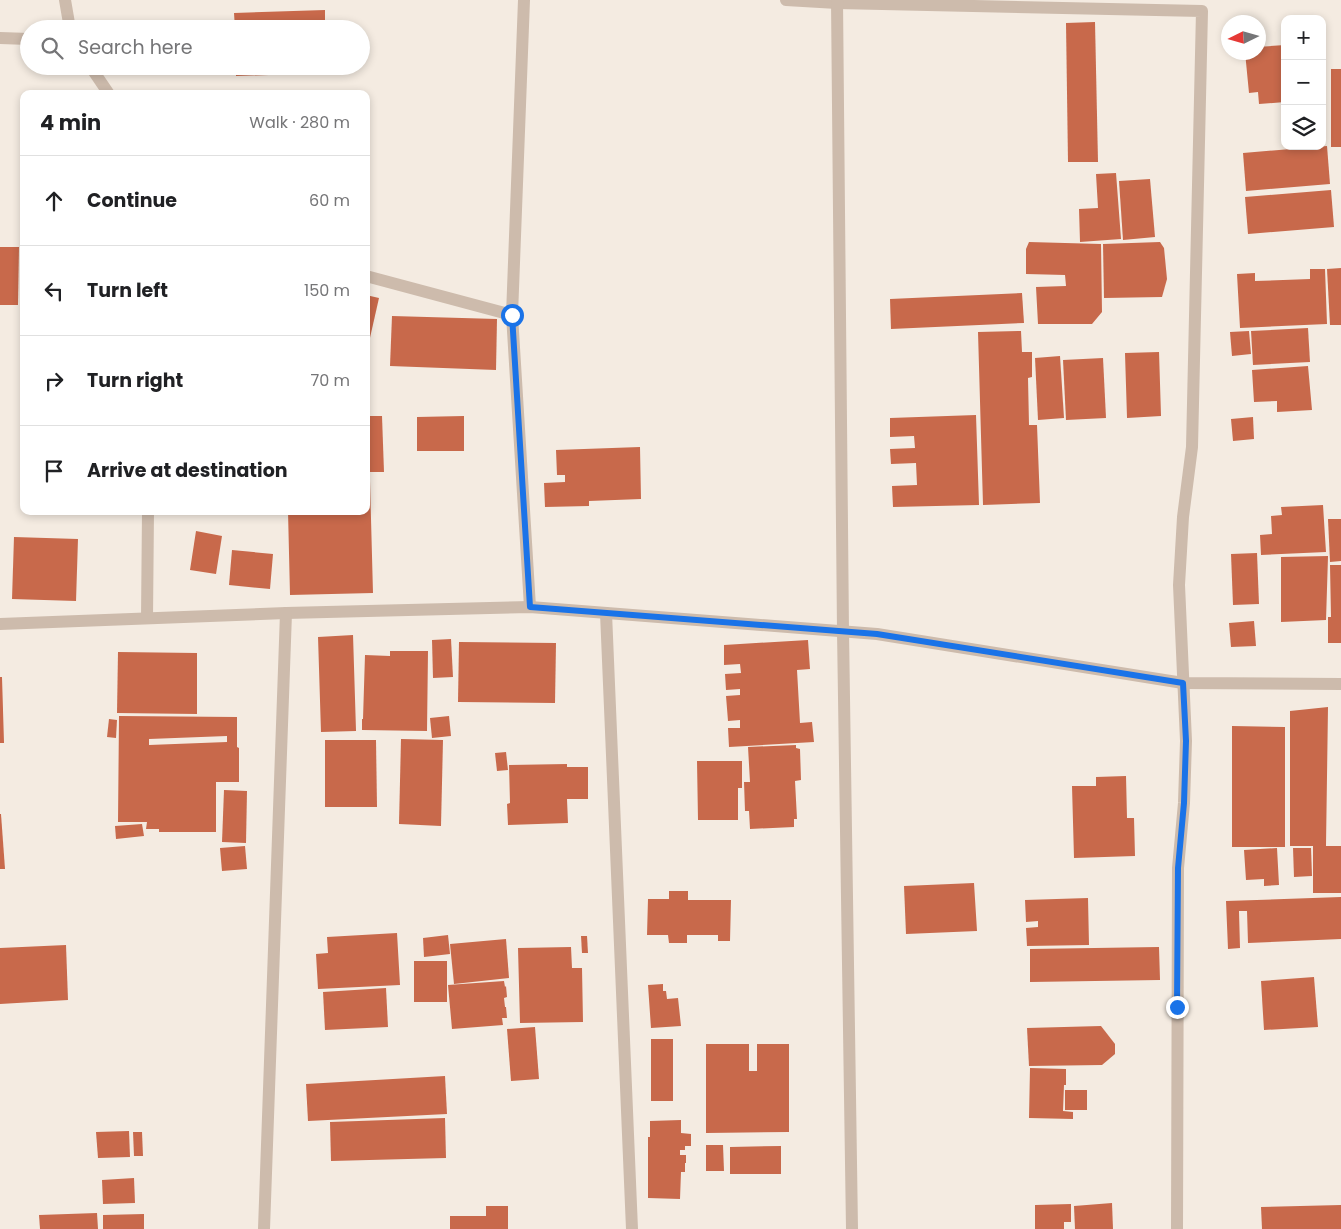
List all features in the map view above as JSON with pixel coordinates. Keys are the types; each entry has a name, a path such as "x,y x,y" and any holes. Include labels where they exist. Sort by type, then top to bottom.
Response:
{"street":[{"path":"65,0 68,20"},
{"path":"524,0 512,315 530,607"},
{"path":"786,0 1202,11 1192,447 1182,517 1179,585 1186,741 1184,803 1178,868 1177,1229"},
{"path":"838,2 843,631 852,1229"},
{"path":"0,38 20,39"},
{"path":"96,75 106,90"},
{"path":"370,277 512,315"},
{"path":"147,618 148,515"},
{"path":"0,624 286,613 530,607 877,634 1183,683 1341,684"},
{"path":"264,1229 286,613"},
{"path":"606,613 632,1229"}],"building":[{"path":"325,10 325,20 234,20 234,13"},
{"path":"1095,22 1098,162 1068,162 1066,23"},
{"path":"1281,45 1281,102 1259,104 1258,92 1249,93 1246,60 1266,60 1266,46"},
{"path":"1331,69 1341,69 1341,147 1331,147"},
{"path":"1326,146 1330,184 1246,191 1243,153 1281,150 1326,150"},
{"path":"1116,173 1121,239 1080,242 1079,209 1098,208 1096,174"},
{"path":"1150,179 1155,237 1123,240 1119,181"},
{"path":"1331,190 1334,227 1248,234 1245,197"},
{"path":"1029,242 1101,244 1102,312 1092,324 1038,324 1036,287 1066,286 1065,275 1026,274 1026,249"},
{"path":"1160,242 1164,248 1167,279 1162,297 1104,298 1103,244"},
{"path":"0,247 19,247 18,305 0,305"},
{"path":"1341,268 1341,325 1330,325 1327,269"},
{"path":"1310,269 1325,269 1327,324 1240,328 1237,274 1255,273 1255,281 1310,279"},
{"path":"1022,293 1024,323 891,329 890,299"},
{"path":"370,296 379,298 370,338"},
{"path":"392,316 497,319 496,370 390,366"},
{"path":"1308,328 1310,362 1253,365 1251,331"},
{"path":"1021,331 1022,352 1032,352 1032,377 1028,378 1029,425 1037,425 1040,503 983,505 978,332"},
{"path":"1249,331 1251,354 1232,356 1230,332"},
{"path":"1159,352 1161,416 1127,418 1125,353"},
{"path":"1060,356 1064,418 1038,420 1035,358"},
{"path":"1103,358 1106,418 1066,420 1063,360"},
{"path":"1308,366 1312,410 1277,412 1277,401 1254,402 1252,370"},
{"path":"976,415 979,505 893,507 892,486 917,485 916,463 891,464 890,449 915,448 914,436 890,437 890,418"},
{"path":"370,416 382,416 384,472 370,472"},
{"path":"464,416 464,451 417,451 417,417"},
{"path":"1253,417 1254,439 1233,441 1231,419"},
{"path":"640,447 641,499 589,501 589,506 545,507 544,483 565,482 565,475 557,475 556,450"},
{"path":"370,481 373,593 290,595 288,515 370,515"},
{"path":"1323,505 1326,552 1261,555 1260,535 1272,534 1271,516 1282,515 1281,507"},
{"path":"1328,519 1341,519 1341,561 1330,562"},
{"path":"196,531 222,536 216,574 190,570"},
{"path":"14,537 78,539 76,601 12,599"},
{"path":"232,550 273,554 270,589 229,585"},
{"path":"1257,553 1259,604 1233,605 1231,554"},
{"path":"1328,556 1326,620 1281,622 1281,557"},
{"path":"1330,565 1341,565 1341,643 1328,643 1328,617 1331,617"},
{"path":"1254,621 1256,646 1231,647 1229,623"},
{"path":"353,635 356,731 321,732 318,637"},
{"path":"451,639 453,677 433,678 432,640"},
{"path":"808,640 810,669 797,670 800,723 812,722 814,742 729,747 728,728 740,728 740,720 728,721 726,696 740,695 740,689 726,690 725,674 741,673 740,664 724,665 724,645"},
{"path":"459,642 556,643 555,703 458,702"},
{"path":"390,651 428,651 427,731 362,730 365,655 390,656"},
{"path":"118,652 197,653 197,714 117,713"},
{"path":"0,677 2,677 4,743 0,743"},
{"path":"1328,707 1326,846 1341,846 1341,893 1313,893 1313,846 1290,846 1290,711"},
{"path":"119,716 237,717 239,782 216,782 216,832 159,832 159,829 146,829 147,822 118,822","holes":["227,736 227,742 149,745 149,739"]},
{"path":"449,716 451,736 432,738 430,718"},
{"path":"109,719 117,720 116,738 107,737"},
{"path":"1232,726 1285,727 1285,847 1232,847"},
{"path":"401,739 443,740 441,826 399,824"},
{"path":"325,740 376,740 377,807 325,807"},
{"path":"796,745 796,748 800,749 801,780 795,781 797,819 794,819 794,827 750,829 749,811 745,811 744,782 750,782 748,747"},
{"path":"506,752 508,770 497,771 495,753"},
{"path":"697,761 742,761 742,788 738,788 738,820 698,820"},
{"path":"567,764 567,767 588,767 588,799 567,799 568,823 508,825 507,804 510,803 509,765"},
{"path":"1126,776 1127,818 1134,818 1135,856 1074,858 1072,786 1096,786 1096,777"},
{"path":"224,790 247,791 246,843 222,842"},
{"path":"1,814 5,869 0,869"},
{"path":"142,824 144,836 116,839 115,826"},
{"path":"245,846 247,869 222,871 220,848"},
{"path":"1277,848 1279,885 1264,886 1264,879 1246,880 1244,850"},
{"path":"1293,848 1311,848 1312,876 1294,877"},
{"path":"974,883 977,931 906,934 904,886"},
{"path":"669,891 688,891 688,900 731,900 730,941 718,941 718,935 687,935 687,943 669,943 668,935 647,935 648,899 669,899"},
{"path":"1341,897 1341,939 1248,943 1247,911 1239,911 1240,948 1228,949 1226,901"},
{"path":"1088,898 1089,945 1027,946 1026,928 1038,927 1038,921 1026,922 1025,900"},
{"path":"397,933 400,985 318,989 316,954 328,953 327,937"},
{"path":"448,935 450,954 424,957 423,938"},
{"path":"581,936 587,936 588,953 582,953"},
{"path":"506,939 509,978 454,984 450,944"},
{"path":"66,945 68,1000 0,1004 0,948"},
{"path":"571,947 572,968 582,968 583,1022 520,1023 518,948"},
{"path":"1159,947 1160,980 1030,982 1030,949"},
{"path":"414,961 447,961 447,1002 414,1002"},
{"path":"1314,977 1318,1027 1264,1030 1261,981"},
{"path":"504,981 507,997 504,998 507,1018 502,1018 503,1025 452,1029 448,985"},
{"path":"663,984 663,991 666,991 667,999 678,998 681,1026 651,1028 648,985"},
{"path":"386,988 388,1027 325,1030 323,992"},
{"path":"1101,1026 1115,1044 1115,1054 1102,1065 1029,1066 1027,1028"},
{"path":"535,1027 539,1079 511,1081 507,1029"},
{"path":"651,1039 673,1039 673,1101 651,1101"},
{"path":"706,1044 749,1044 749,1071 757,1071 757,1044 789,1044 789,1132 706,1133"},
{"path":"1030,1068 1066,1069 1063,1111 1073,1112 1073,1119 1029,1118"},
{"path":"445,1076 447,1114 308,1121 306,1084"},
{"path":"1065,1090 1087,1090 1087,1110 1065,1110"},
{"path":"445,1118 446,1158 331,1161 330,1122"},
{"path":"681,1120 681,1133 691,1134 691,1146 685,1146 685,1150 680,1150 680,1155 686,1155 686,1163 685,1172 681,1172 680,1199 648,1198 648,1137 650,1137 650,1121"},
{"path":"129,1131 130,1157 98,1158 96,1132"},
{"path":"133,1132 142,1132 143,1156 134,1156"},
{"path":"706,1145 723,1145 724,1171 706,1171"},
{"path":"781,1146 781,1174 730,1174 730,1147"},
{"path":"134,1178 135,1203 103,1204 102,1180"},
{"path":"1112,1203 1113,1229 1075,1229 1074,1206"},
{"path":"1071,1204 1071,1222 1064,1222 1064,1229 1035,1229 1035,1205"},
{"path":"1341,1205 1341,1229 1262,1229 1261,1207"},
{"path":"486,1206 508,1206 508,1229 450,1229 450,1216 486,1216"},
{"path":"97,1213 98,1229 40,1229 39,1215"},
{"path":"144,1214 144,1229 103,1229 103,1215"}],"route":[{"path":"512,315 530,607 877,634 1183,683 1186,741 1184,803 1178,868 1177,1007"}]}
